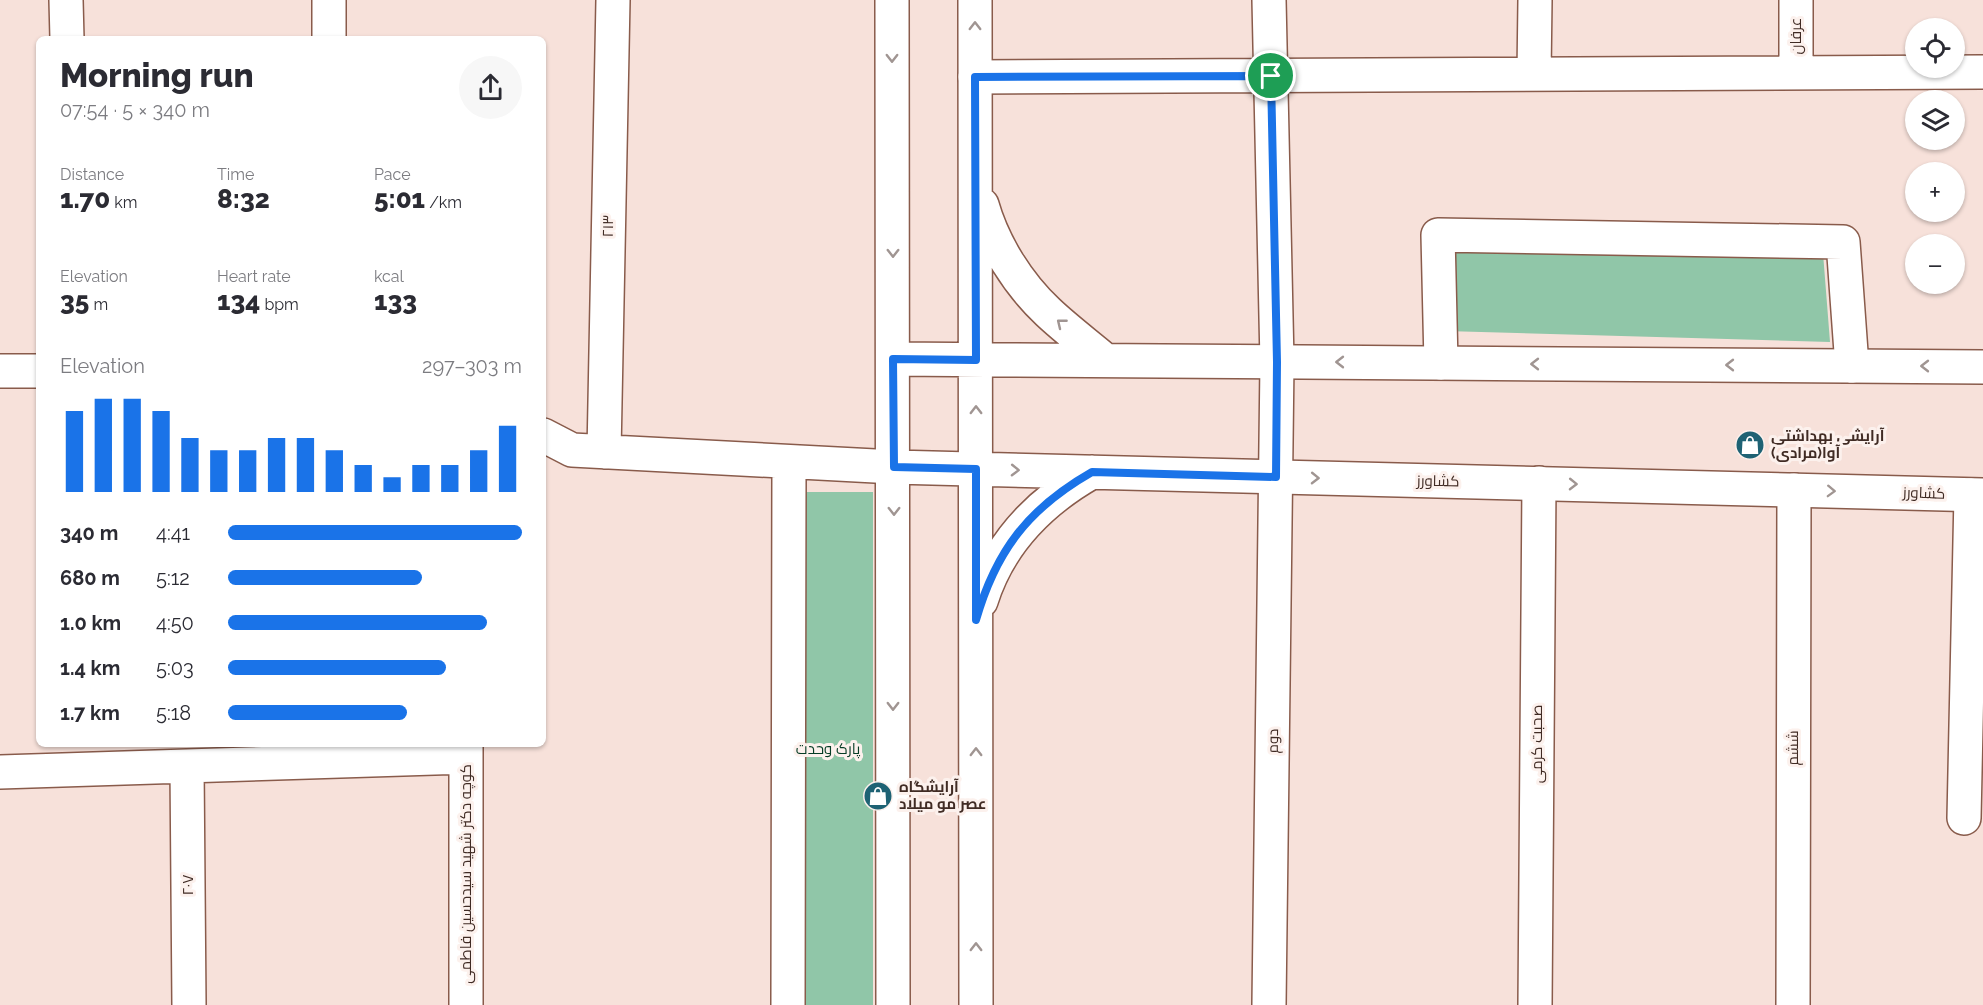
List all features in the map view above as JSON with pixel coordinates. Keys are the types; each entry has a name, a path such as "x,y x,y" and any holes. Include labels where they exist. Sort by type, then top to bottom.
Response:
{"street":[{"path":"66,0 67,36"},
{"path":"329,0 329,36"},
{"name":"۲۱۳","path":"604,452 613,0"},
{"path":"892,0 893,1005"},
{"path":"975,0 976,1005"},
{"name":"دوم","path":"1269,0 1277,362 1269,1005"},
{"path":"1534,74 1535,0"},
{"name":"عرفان","path":"1796,73 1797,0"},
{"path":"975,77 1983,72"},
{"path":"976,178 983,208 995,237 1021,281 1047,312 1106,360"},
{"path":"1441,363 1438,235 1843,242 1852,366"},
{"path":"893,359 1983,367"},
{"path":"0,371 36,371"},
{"name":"کشاورز","path":"546,437 572,450 894,467 1977,495"},
{"path":"788,1005 789,462"},
{"path":"976,620 984,592 995,567 1027,520 1068,486 1092,472"},
{"name":"صحبت کرمی","path":"1535,1005 1539,483"},
{"name":"ششم","path":"1793,1005 1794,490"},
{"path":"1964,818 1977,495"},
{"path":"0,772 187,766 466,751"},
{"name":"کوچه دکتر شهید سیدحسین فاطمی","path":"466,751 466,1005"},
{"name":"۲۰۷","path":"187,766 189,1005"}],"green space":[{"path":"1449,249 1823,253 1830,342 1445,331"},
{"name":"پارک وحدت","path":"783,492 873,492 873,1005 784,1005"}],"place":[{"name":"آرایشی بهداشتی آوا(مرادی)","path":"1750,445"},
{"name":"آرایشگاه عصر مو میلاد","path":"878,796"}],"route":[{"path":"1271,76 1277,362 1276,477 1092,472 1068,486 1027,520 995,567 984,592 976,620 976,469 894,467 893,359 976,360 975,77 1271,76"}]}
